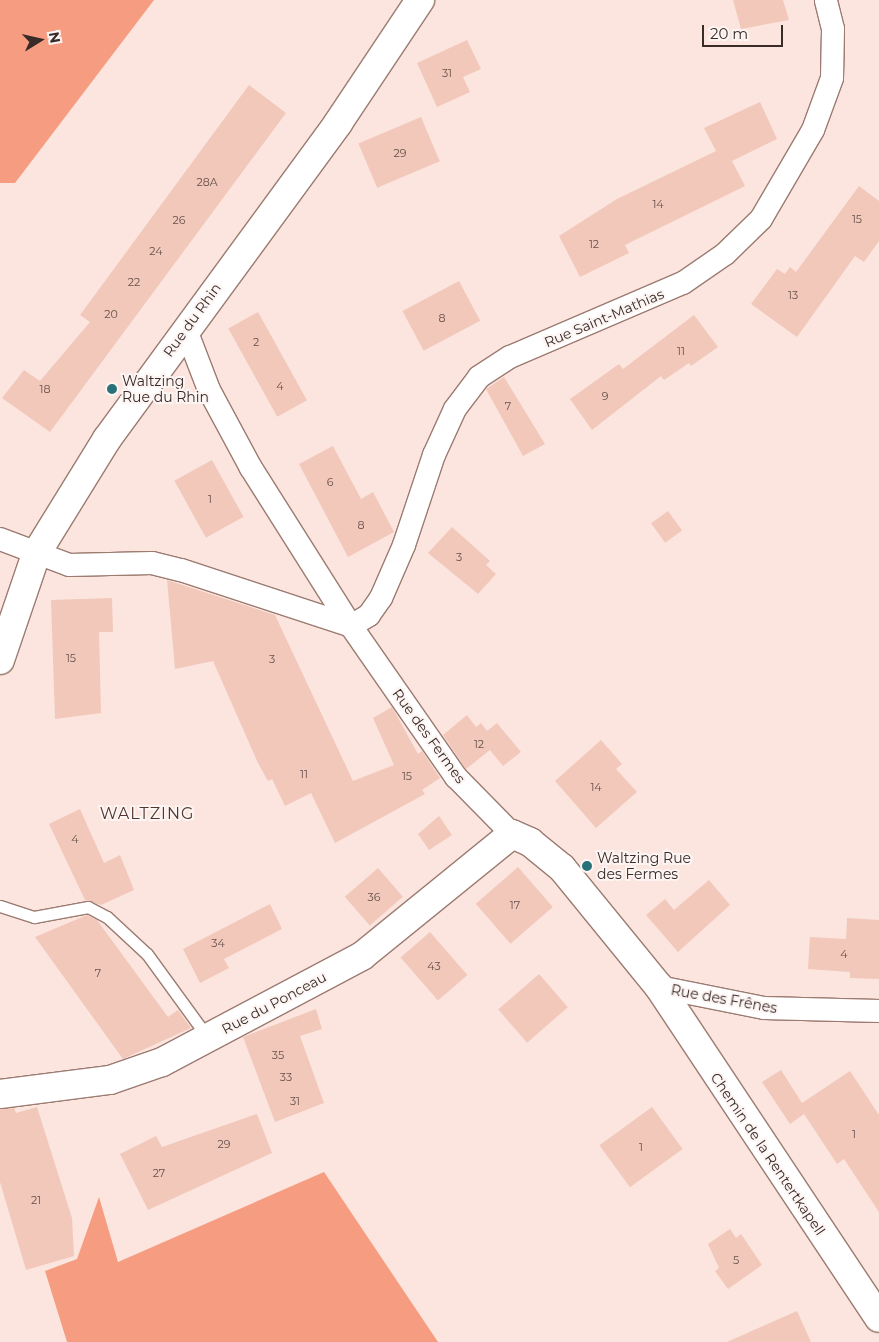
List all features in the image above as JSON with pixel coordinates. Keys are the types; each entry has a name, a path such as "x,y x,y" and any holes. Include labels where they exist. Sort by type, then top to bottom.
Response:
{"street":[{"name":"Rue du Rhin","path":"0,660 36,554 106,440 338,123 420,0"},
{"name":"Rue Saint-Mathias","path":"351,626 368,615 380,598 404,544 434,455 455,409 479,377 510,357 683,283 725,254 761,219 813,130 832,78 832,28 826,0"},
{"name":"Rue des Fermes","path":"186,330 209,390 251,468 351,626 456,777 512,834 530,842 562,868 659,988"},
{"path":"0,539 69,565 152,563 293,604 351,626"},
{"name":"Rue du Ponceau","path":"0,1094 110,1080 162,1062 208,1039 362,956 512,834"},
{"name":"Rue des Frênes","path":"659,988 764,1008 879,1011"},
{"name":"Chemin de la Rentertkapell","path":"659,988 879,1318"}],"lane":[{"path":"0,906 34,917 88,907 107,917 147,954 208,1039"}],"shaded area":[{"path":"0,0 154,0 15,183 0,183"},
{"path":"324,1172 438,1342 67,1342 45,1271 77,1259 99,1197 118,1262"}],"building":[{"path":"733,0 783,0 789,20 741,29"},
{"path":"467,40 481,69 463,77 470,92 437,107 417,63"},
{"path":"249,85 286,113 50,432 2,398 24,370 40,381 90,322 80,315"},
{"path":"760,102 777,139 732,161 745,186 625,245 629,253 580,277 559,236 617,199 716,151 704,128"},
{"path":"421,117 440,161 377,188 358,144"},
{"path":"859,186 879,201 879,241 864,262 855,256 797,337 751,304 777,269 785,274 790,267 796,272"},
{"path":"459,281 480,321 424,351 402,311"},
{"path":"258,312 307,400 277,417 228,328"},
{"path":"694,315 718,347 691,366 689,363 664,380 661,376 592,430 570,399 619,364 623,369"},
{"path":"504,377 545,444 523,456 486,389"},
{"path":"333,446 361,499 373,492 394,532 348,557 299,464"},
{"path":"212,460 244,517 206,538 174,481"},
{"path":"668,511 682,530 665,543 651,523"},
{"path":"452,527 490,561 486,565 496,574 478,594 428,553"},
{"path":"167,580 275,615 353,781 394,765 373,718 392,707 418,754 422,751 440,778 422,790 425,794 335,843 311,793 285,806 272,779 268,781 258,763 213,661 175,669"},
{"path":"112,598 113,632 99,632 101,713 55,719 51,600"},
{"path":"467,715 476,727 481,723 487,731 497,723 521,752 503,766 490,750 466,769 443,735"},
{"path":"601,740 622,764 616,769 637,792 596,828 555,781"},
{"path":"80,809 104,863 120,855 134,890 101,905 85,900 49,824"},
{"path":"439,816 452,835 429,850 418,834"},
{"path":"518,867 553,907 511,944 476,904"},
{"path":"378,868 403,897 370,926 345,897"},
{"path":"709,880 730,905 678,952 646,915 665,899 674,910"},
{"path":"270,904 282,929 224,959 229,968 200,983 183,949"},
{"path":"87,915 97,920 168,1017 178,1010 191,1028 123,1059 35,937"},
{"path":"847,918 879,920 879,979 850,978 850,972 808,969 810,937 846,939"},
{"path":"430,932 467,975 438,1001 401,958"},
{"path":"539,974 568,1007 527,1043 498,1009"},
{"path":"316,1009 322,1029 300,1036 324,1103 275,1122 243,1037"},
{"path":"781,1070 802,1103 850,1071 879,1115 879,1212 844,1159 837,1164 804,1114 790,1124 762,1082"},
{"path":"37,1107 72,1218 74,1256 26,1270 0,1182 0,1109 14,1108 16,1113"},
{"path":"652,1107 683,1149 630,1187 599,1145"},
{"path":"257,1114 272,1153 148,1210 120,1154 156,1136 162,1147"},
{"path":"730,1229 736,1238 741,1234 762,1265 728,1289 715,1271 719,1268 708,1244"},
{"path":"797,1311 811,1342 727,1342"}],"place":[{"name":"Waltzing Rue du Rhin","path":"112,389"},
{"name":"Waltzing Rue des Fermes","path":"587,866"}],"district":[{"name":"WALTZING","path":"147,814"}]}
